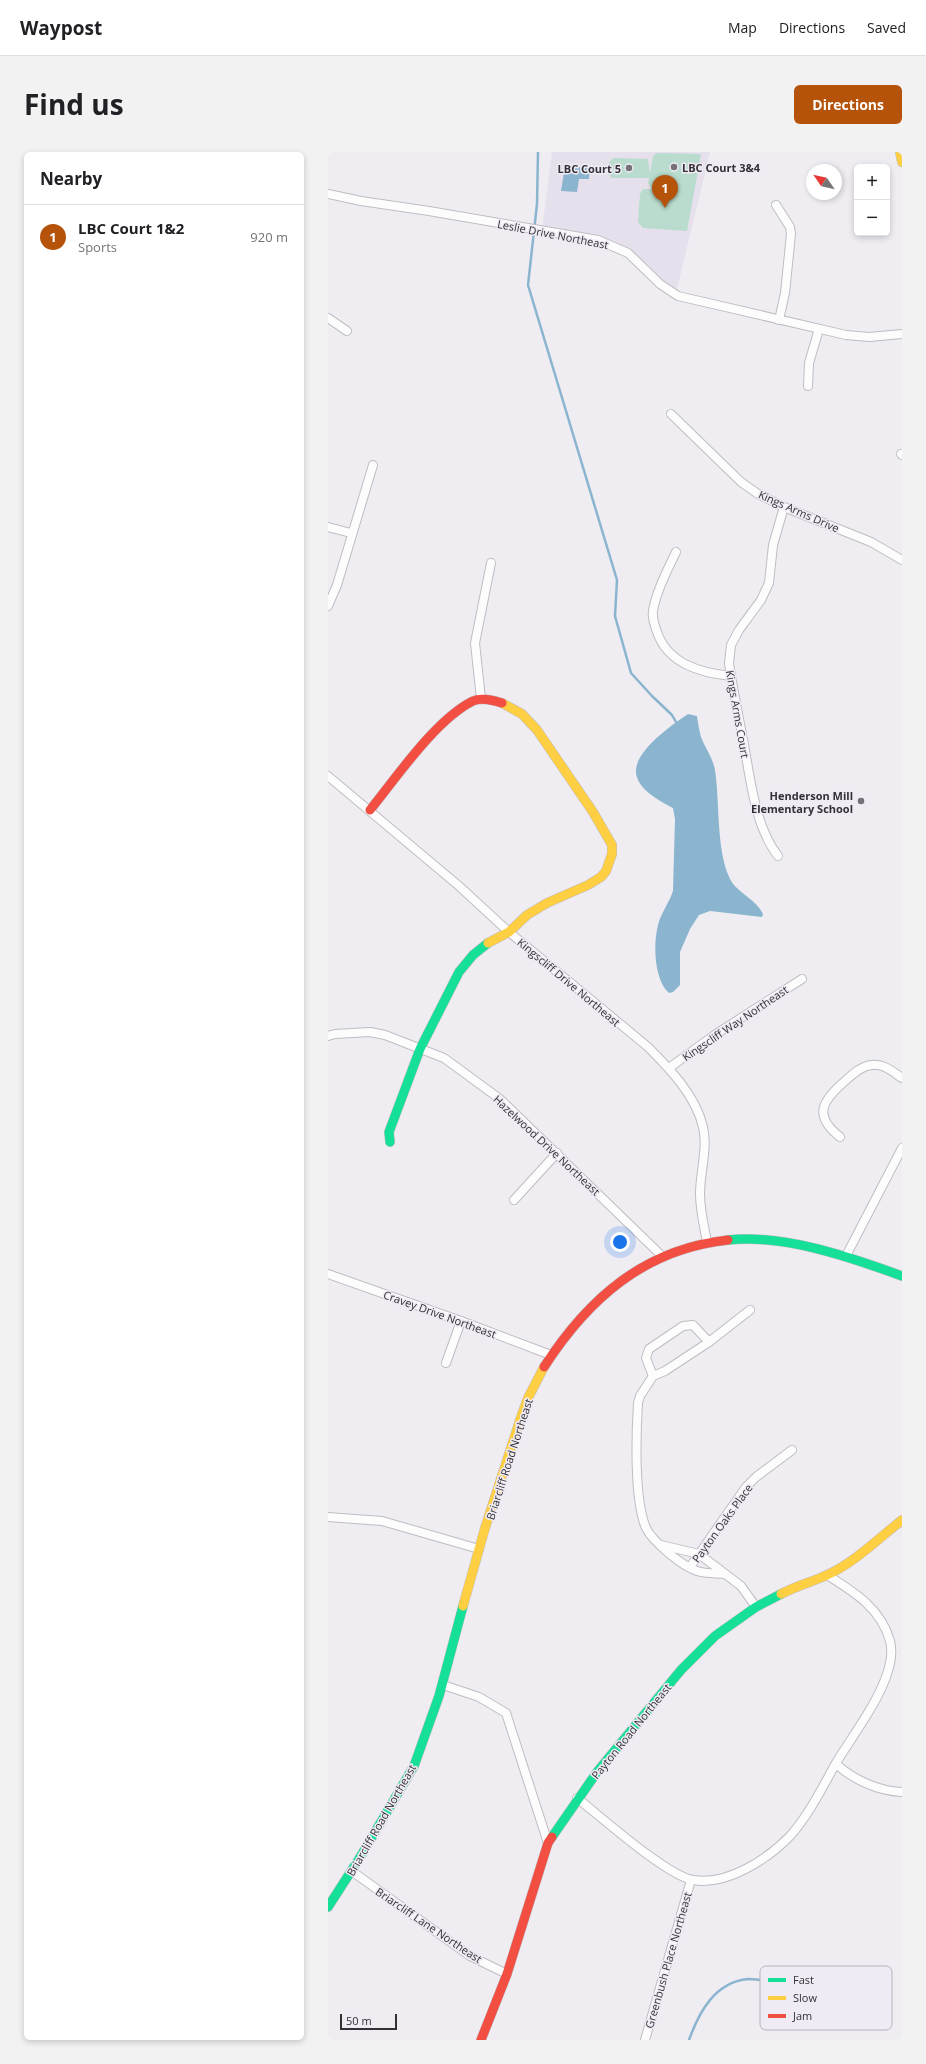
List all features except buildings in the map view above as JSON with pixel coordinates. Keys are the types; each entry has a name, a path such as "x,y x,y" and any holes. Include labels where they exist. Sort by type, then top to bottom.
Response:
{"street":[{"path":"900,152 902,162"},
{"name":"Leslie Drive Northeast","path":"328,194 361,201 598,240 628,253 660,284 678,296 819,329 868,337 902,334"},
{"path":"776,205 790,227 791,234 785,293 779,320"},
{"path":"328,318 346,331"},
{"path":"808,386 809,363 819,329"},
{"name":"Kings Arms Drive","path":"671,414 741,482 758,494 784,507 870,542 902,560"},
{"path":"328,606 337,585 351,533 373,465"},
{"name":"Kings Arms Court","path":"778,856 772,847 760,820 751,784 729,663 731,646 738,630 761,600 769,583 772,545 784,507"},
{"path":"328,527 351,533"},
{"path":"676,552 653,606 652,620 658,636 666,650 680,662 710,674 731,676"},
{"path":"480,699 475,643 491,563"},
{"path":"370,810 441,724 473,701 480,699 493,700 507,705 522,714 537,730 596,818 612,845 612,854 606,870 601,877 588,885 547,903 527,915 509,932 488,942 473,955 459,972 420,1049 389,1132 390,1142"},
{"name":"Kingscliff Drive Northeast","path":"328,776 459,886 509,932 648,1047 669,1068 694,1105 703,1126 704,1136 700,1194 702,1217 707,1242"},
{"name":"Kingscliff Way Northeast","path":"669,1068 716,1034 802,979"},
{"name":"Hazelwood Drive Northeast","path":"328,1036 335,1034 370,1032 385,1035 444,1058 500,1098 663,1256"},
{"path":"840,1137 828,1125 824,1115 824,1104 830,1094 858,1070 871,1062 884,1066 902,1078"},
{"path":"846,1256 902,1148"},
{"path":"514,1200 557,1153"},
{"name":"Briarcliff Road Northeast","path":"328,1907 353,1872 413,1767 442,1685 479,1549 528,1399 551,1355 564,1336 600,1298 619,1283 663,1256 679,1249 707,1242 738,1240 766,1241 816,1248 846,1256 902,1276"},
{"name":"Cravey Drive Northeast","path":"328,1274 461,1320 551,1355"},
{"path":"725,1574 698,1571 690,1568 668,1553 647,1529 640,1505 639,1494 638,1403 640,1396 653,1376 665,1371 709,1342 750,1310"},
{"path":"446,1363 461,1320"},
{"path":"653,1376 646,1358 649,1349 683,1326 693,1325 709,1342"},
{"name":"Payton Oaks Place","path":"690,1568 746,1487 756,1477 792,1450"},
{"path":"328,1517 382,1521 479,1549"},
{"name":"Payton Road Northeast","path":"481,2040 507,1974 548,1843 577,1798 655,1701 698,1651 732,1623 756,1606 798,1586 828,1575 853,1560 902,1520"},
{"path":"661,1545 699,1554 741,1586 756,1606"},
{"path":"577,1798 665,1867 691,1880 706,1882 726,1877 746,1868 770,1853 790,1835 808,1814 873,1703 886,1677 891,1652 887,1632 873,1608 854,1591 828,1575"},
{"path":"442,1685 480,1697 506,1713 548,1843"},
{"path":"836,1764 844,1771 867,1784 884,1791 902,1792"},
{"name":"Briarcliff Lane Northeast","path":"353,1872 470,1956 507,1974"},
{"name":"Greenbush Place Northeast","path":"645,2040 691,1880"}],"shaded area":[{"path":"552,152 710,152 676,293 618,245 542,230"}],"green space":[{"path":"657,153 701,154 687,231 643,228 638,222 640,194 643,189 652,189 648,183 649,178 612,178 607,173 610,161 614,158 648,159 650,173 653,156"}],"water":[{"path":"565,166 590,168 589,179 579,179 577,192 561,191"},
{"path":"688,714 697,716 701,737 714,766 717,783 720,840 722,854 730,879 737,888 756,904 763,914 762,917 710,911 699,915 690,929 680,952 680,985 673,992 669,993 660,980 655,951 656,933 659,921 673,891 675,819 673,808 645,790 636,773 637,765 647,748 655,739"}],"waterway":[{"path":"538,152 537,204 528,285 617,580 615,616 631,673 672,715 676,722"},
{"path":"689,2040 703,2009 717,1992 736,1981 748,1979 760,1980"}],"traffic: fast":[{"path":"390,1142 389,1132 420,1049 459,972 473,955 488,943"},
{"path":"728,1240 772,1240 794,1244 839,1255 902,1276"},
{"path":"552,1837 597,1772 681,1670 715,1636 756,1607 781,1594"},
{"path":"328,1907 359,1859 414,1766 439,1696 463,1606"}],"traffic: slow":[{"path":"900,152 902,162"},
{"path":"488,943 509,932 527,915 547,903 588,885 601,877 606,871 612,854 612,845 593,812 537,730 522,714 502,703"},
{"path":"463,1606 485,1528 522,1414 528,1398 544,1367"},
{"path":"781,1594 837,1570 847,1564 902,1520"}],"traffic: jam":[{"path":"370,810 417,750 445,721 473,701 484,699 502,703"},
{"path":"544,1367 561,1342 580,1320 599,1299 621,1281 644,1266 670,1254 698,1245 728,1240"},
{"path":"481,2040 507,1974 548,1843 552,1837"}],"place":[{"name":"LBC Court 3&4","path":"674,167"},
{"name":"LBC Court 5","path":"629,168"},
{"name":"LBC Court 1&2","path":"665,208"},
{"name":"Henderson Mill Elementary School","path":"861,801"}]}
